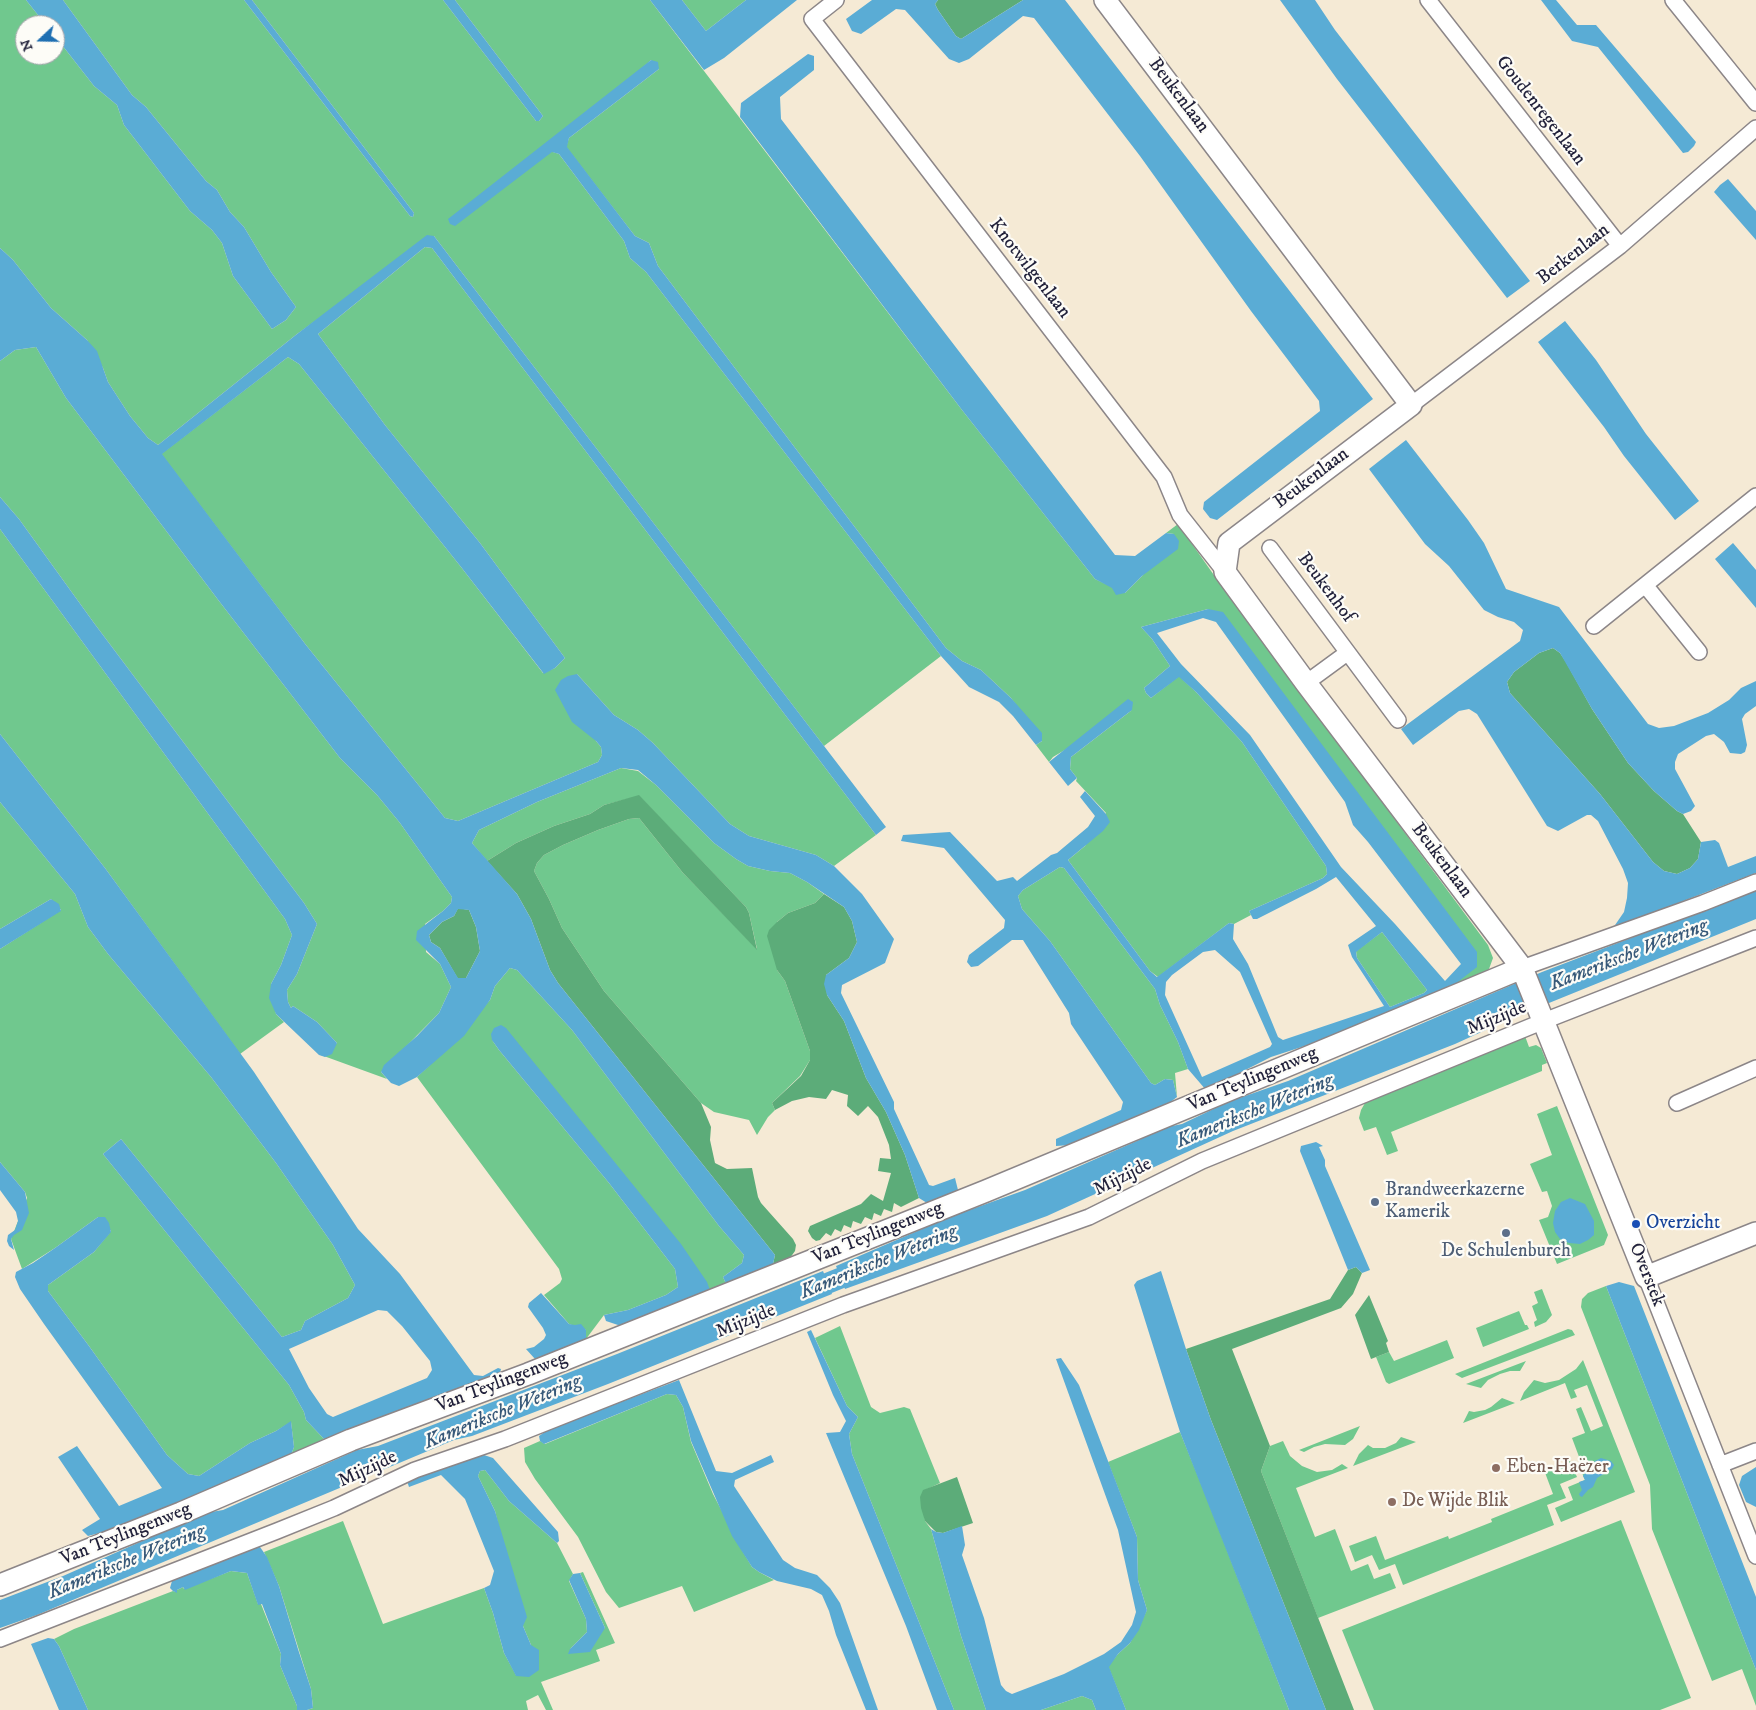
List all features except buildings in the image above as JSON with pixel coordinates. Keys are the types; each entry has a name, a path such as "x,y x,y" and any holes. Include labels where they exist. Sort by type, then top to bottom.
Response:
{"street":[{"name":"Knotwilgenlaan","path":"836,0 812,19 1164,477 1180,514 1225,572"},
{"name":"Beukenlaan","path":"1106,0 1411,405 1229,543 1225,572 1306,683 1524,972"},
{"name":"Goudenregenlaan","path":"1428,0 1620,246"},
{"path":"1673,0 1756,102"},
{"name":"Berkenlaan","path":"1411,405 1620,246 1756,128"},
{"path":"1594,626 1756,496"},
{"name":"Beukenhof","path":"1270,548 1398,720"},
{"path":"1645,585 1699,652"},
{"name":"Beukenhof","path":"1306,683 1347,652"},
{"name":"Van Teylingenweg","path":"0,1585 182,1513 351,1440 528,1374 986,1191 1139,1126 1524,972 1756,882"},
{"name":"Mijzijde","path":"0,1639 285,1528 334,1508 415,1470 505,1439 843,1305 1089,1217 1202,1161 1543,1018 1756,938"},
{"name":"Overstek","path":"1524,972 1720,1465 1750,1523 1756,1556"},
{"path":"1677,1103 1756,1068"},
{"path":"1646,1277 1756,1233"},
{"path":"1720,1465 1756,1451"}],"green space":[{"path":"0,0 26,0 38,15 15,15 15,65 65,65 65,49 94,86 117,105 124,125 190,211 212,230 222,243 233,276 272,329 286,320 296,307 271,272 244,227 230,212 217,190 206,181 146,107 132,95 63,0 244,0 410,216 413,217 414,213 252,0 443,0 536,121 539,121 543,116 455,0 650,0 962,410 1095,579 1125,593 1142,576 1174,534 1166,533 1178,524 1488,945 1493,958 1489,969 1460,989 1440,998 1476,952 1357,793 1208,609 1141,627 1152,639 1170,666 1144,688 1146,693 1151,698 1179,676 1196,692 1242,742 1326,866 1327,874 1323,878 1249,911 1251,915 1234,924 1229,923 1158,977 1150,971 1068,860 1085,846 1106,813 1076,781 1077,778 1070,769 1071,757 1132,710 1053,757 1049,762 1036,745 1042,741 1011,698 981,670 962,661 946,648 658,266 649,243 635,236 566,147 569,138 659,69 651,60 553,152 559,154 624,241 630,258 646,272 941,656 824,746 434,236 297,334 158,445 148,438 130,416 108,382 103,368 87,340 51,308 13,260 0,248"},
{"path":"682,0 746,0 706,31"},
{"path":"938,0 1023,0 961,39 956,36 938,10 935,4"},
{"path":"425,247 432,248 876,835 834,866 816,855 749,836 730,824 653,743 638,730 614,715 577,674 596,741 601,747 602,755 598,762 458,821 445,818 306,645 161,454 288,357 299,364 543,673 555,668 565,658 480,543 385,425 318,334"},
{"path":"36,347 66,398 219,601 340,758 377,795 400,823 452,897 451,903 443,911 425,924 426,952 440,964 451,987 439,1013 381,1072 387,1079 321,1055 337,1043 317,1022 293,1006 291,1008 288,1002 287,990 297,974 317,924 304,903 94,623 19,519 0,497 0,361 15,350"},
{"path":"0,529 285,919 292,935 281,965 271,984 276,1014 284,1022 240,1054 105,868 0,734"},
{"path":"1553,648 1560,653 1566,662 1592,709 1628,763 1654,791 1683,814 1701,842 1698,859 1690,868 1677,874 1664,871 1653,862 1600,794 1510,693 1507,682 1514,672 1539,653"},
{"path":"621,768 638,771 656,785 714,843 736,859 748,866 790,873 824,894 815,903 788,913 777,922 777,970 785,981 810,1051 810,1060 800,1076 772,1103 775,1110 768,1117 757,1135 749,1120 714,1112 701,1103 604,991 562,928 534,871 537,863 544,855 563,845 598,830 629,819 639,818 683,873 757,949 746,907 639,796 604,805 590,814 554,826 516,843 487,861 472,843 479,830 537,802"},
{"path":"639,795 746,907 757,950 683,873 639,818 629,819 598,830 563,845 544,855 537,863 534,871 562,928 604,991 701,1103 711,1127 710,1140 715,1163 727,1169 752,1168 761,1203 793,1239 796,1245 795,1251 790,1258 773,1264 775,1255 558,983 550,970 531,919 517,894 487,861 516,843 554,826 590,814 604,805"},
{"path":"0,802 75,894 88,927 108,954 211,1077 276,1163 333,1245 355,1285 348,1298 305,1321 301,1330 282,1337 121,1139 103,1154 289,1385 304,1412 306,1420 324,1439 291,1455 294,1447 291,1422 250,1443 199,1476 188,1474 167,1455 48,1291 48,1285 94,1252 111,1231 98,1217 22,1269 11,1239 27,1198 25,1192 0,1162 0,949 61,910 51,899 0,929"},
{"path":"1060,867 1064,868 1155,989 1188,1069 1175,1073 1177,1097 1173,1080 1165,1079 1155,1085 1151,1083 1050,941 1022,909 1018,896 1023,890"},
{"path":"824,894 844,907 852,921 857,942 849,958 826,975 827,995 844,1021 866,1078 886,1112 905,1155 919,1198 901,1207 894,1203 892,1212 884,1209 881,1216 874,1213 872,1220 865,1217 861,1224 853,1221 851,1228 844,1225 841,1232 835,1229 831,1236 826,1233 820,1240 816,1241 808,1231 810,1226 861,1204 871,1194 883,1201 891,1173 878,1171 880,1158 891,1159 889,1145 878,1117 868,1106 858,1116 847,1106 848,1095 832,1090 826,1099 809,1097 792,1101 775,1110 772,1103 801,1076 810,1060 810,1051 785,981 777,970 767,936 769,930 788,913 815,903"},
{"path":"458,908 469,910 476,927 480,951 466,978 458,979 440,948 431,942 429,935 442,922 454,916"},
{"path":"1382,932 1427,990 1390,1007 1357,958 1356,951"},
{"path":"510,968 517,970 572,1030 719,1226 744,1255 742,1263 723,1277 727,1286 710,1290 492,1040 609,1183 675,1269 678,1287 666,1295 628,1310 604,1315 586,1339 586,1330 569,1324 544,1295 560,1283 562,1279 559,1269 417,1077 490,1000 495,986"},
{"path":"1525,1036 1529,1047 1536,1045 1541,1048 1547,1063 1542,1065 1542,1071 1391,1132 1398,1151 1387,1155 1376,1127 1364,1131 1359,1118 1365,1103"},
{"path":"1557,1106 1608,1235 1604,1245 1557,1264 1539,1220 1548,1217 1552,1206 1547,1191 1542,1192 1530,1164 1552,1155 1537,1114"},
{"path":"1356,1267 1362,1273 1353,1294 1341,1308 1232,1349 1270,1446 1261,1471 1354,1710 1326,1710 1211,1420 1186,1349 1330,1299 1348,1270"},
{"path":"1606,1286 1756,1670 1756,1706 1742,1669 1712,1681 1652,1529 1650,1485 1581,1307 1582,1299 1588,1293"},
{"path":"1542,1289 1552,1315 1546,1322 1535,1327 1534,1322 1537,1320 1532,1306 1538,1303 1534,1292"},
{"path":"1369,1295 1388,1341 1386,1343 1389,1352 1371,1359 1355,1315"},
{"path":"1519,1311 1525,1325 1529,1329 1483,1347 1476,1328"},
{"path":"840,1326 871,1407 880,1413 904,1407 910,1409 940,1483 923,1491 925,1521 931,1529 961,1636 986,1710 954,1710 852,1454 849,1434 858,1417 847,1406 815,1338"},
{"path":"1568,1329 1572,1330 1575,1335 1462,1378 1455,1374"},
{"path":"1447,1340 1454,1358 1389,1384 1386,1382 1376,1357 1389,1352 1394,1361"},
{"path":"1583,1360 1635,1492 1561,1522 1555,1508 1573,1500 1568,1487 1585,1480 1578,1464 1581,1462 1572,1438 1585,1433 1576,1409 1581,1407 1591,1431 1603,1426 1587,1385 1574,1390 1577,1397 1571,1399 1565,1383 1520,1401 1524,1392 1534,1380 1545,1383 1559,1380 1576,1369"},
{"path":"1526,1361 1520,1371 1500,1374 1488,1380 1481,1388 1466,1384"},
{"path":"667,1394 676,1395 683,1407 691,1442 713,1494 743,1552 752,1567 774,1580 694,1612 682,1586 619,1608 606,1592 578,1537 535,1479 525,1462 524,1448 540,1441 545,1444"},
{"path":"1502,1398 1515,1403 1463,1423 1469,1411 1485,1410"},
{"path":"1360,1426 1353,1439 1345,1445 1325,1444 1304,1452 1299,1450"},
{"path":"1180,1432 1289,1710 1126,1710 1108,1666 1130,1643 1147,1610 1138,1580 1137,1537 1108,1462"},
{"path":"1401,1437 1416,1442 1353,1466 1359,1454 1368,1445 1373,1448 1385,1448 1396,1443"},
{"path":"1283,1441 1290,1456 1302,1466 1317,1472 1332,1470 1342,1464 1348,1468 1296,1488 1315,1537 1335,1529 1351,1571 1368,1564 1374,1579 1390,1573 1396,1588 1318,1618 1261,1471 1270,1446"},
{"path":"1570,1461 1577,1477 1560,1484 1566,1498 1547,1505 1554,1525 1403,1585 1395,1564 1379,1570 1372,1555 1355,1562 1349,1546 1376,1536 1385,1560 1448,1536 1449,1539 1492,1522 1491,1519 1553,1494 1544,1470"},
{"path":"485,1470 509,1501 557,1543 573,1574 569,1581 586,1619 587,1632 570,1649 605,1628 580,1573 583,1572 615,1643 596,1650 600,1661 541,1682 553,1710 546,1710 538,1695 526,1701 528,1710 307,1710 313,1708 311,1689 279,1586 264,1552 343,1521 383,1624 484,1588 504,1653 516,1675 531,1645 523,1626 495,1511 478,1476 480,1471"},
{"path":"957,1477 973,1523 943,1533 936,1532 925,1521 920,1497 923,1490"},
{"path":"1621,1520 1691,1698 1660,1710 1374,1710 1342,1630"},
{"path":"231,1571 247,1573 258,1604 261,1604 281,1654 280,1665 297,1710 88,1710 54,1639 74,1629 173,1591 176,1592 183,1587 184,1589"},
{"path":"1082,1696 1092,1700 1096,1710 1041,1710"}],"water":[{"path":"26,0 63,0 132,95 146,107 206,181 217,190 230,212 244,227 271,272 296,307 286,320 272,329 233,276 222,243 212,230 190,211 124,125 117,105 94,86 65,49 65,15 38,15"},
{"path":"244,0 252,0 414,213 413,217 410,216"},
{"path":"443,0 455,0 543,116 539,121 536,121"},
{"path":"650,0 682,0 706,31 746,0 797,0 724,58 704,70"},
{"path":"872,0 938,0 935,4 938,10 956,36 961,39 1023,0 1065,0 1373,399 1217,520 1210,518 1203,509 1204,502 1320,411 1319,401 1251,311 1140,156 1034,18 1023,16 969,59 959,63 949,59 905,10 896,9 861,34 852,31 846,19"},
{"path":"1280,0 1315,0 1335,30 1530,281 1507,298 1337,79"},
{"path":"1541,0 1556,0 1577,25 1596,25 1696,142 1694,146 1688,152 1683,153 1598,47 1572,41"},
{"path":"808,54 814,56 814,70 780,97 781,119 1115,555 1135,556 1166,533 1174,534 1179,541 1178,549 1142,576 1125,593 1116,595 1112,588 1095,579 962,410 740,117 741,103"},
{"path":"651,60 658,62 659,69 569,138 567,147 635,236 649,243 658,266 946,648 962,661 981,670 1011,698 1042,733 1042,741 1036,745 999,702 969,687 941,656 646,272 630,258 624,241 559,154 552,152 455,226 450,224 448,219"},
{"path":"1728,179 1756,211 1756,240 1714,192"},
{"path":"427,235 434,236 886,827 876,835 432,248 425,247 318,334 385,425 480,543 565,658 555,668 544,674 299,364 288,357 162,454 306,645 445,818 458,821 598,762 602,755 601,747 572,722 555,690 561,680 577,674 614,715 638,730 653,743 730,824 749,836 816,855 834,866 862,894 894,939 885,963 842,985 841,993 894,1102 894,1109 929,1185 933,1186 955,1178 958,1190 927,1203 919,1198 905,1155 886,1112 866,1078 844,1021 827,995 824,984 826,975 849,958 857,942 852,921 844,907 790,873 748,866 736,859 714,843 656,785 638,770 621,768 537,802 479,830 472,843 517,894 531,919 550,970 558,983 775,1255 773,1264 727,1286 723,1277 742,1263 744,1255 719,1226 572,1030 517,970 510,968 495,986 490,1000 464,1036 417,1077 399,1086 391,1083 381,1072 384,1065 417,1036 439,1013 451,987 440,964 416,940 417,931 443,911 451,903 452,897 400,823 377,795 340,758 219,601 66,398 36,347 15,350 0,361 0,248 13,260 51,308 97,351 108,382 130,416 148,438 158,445 297,334","holes":["458,909 469,910 476,927 480,951 466,978 458,978 440,948 431,942 429,935 442,922 454,916"]},
{"path":"1565,321 1596,360 1646,434 1699,501 1675,520 1538,342"},
{"path":"1406,440 1484,543 1506,589 1559,607 1648,724 1659,728 1674,726 1708,713 1729,700 1741,688 1756,681 1756,706 1745,714 1742,719 1747,745 1745,752 1741,754 1730,753 1724,742 1714,734 1706,736 1678,754 1675,769 1695,806 1691,811 1683,814 1654,791 1628,763 1592,709 1560,653 1553,648 1539,653 1514,672 1507,682 1510,693 1600,794 1653,862 1664,871 1677,874 1690,868 1698,859 1701,842 1715,840 1719,843 1728,867 1756,856 1756,873 1613,928 1624,912 1628,883 1623,869 1598,821 1591,815 1587,815 1558,831 1547,826 1477,714 1469,709 1459,711 1413,745 1401,729 1520,641 1523,630 1514,622 1484,610 1449,566 1425,544 1369,469"},
{"path":"0,497 19,519 94,623 304,903 317,924 297,974 287,990 288,1002 291,1008 293,1006 317,1022 337,1043 332,1054 325,1057 319,1055 276,1014 269,998 271,984 281,965 292,935 285,919 0,529"},
{"path":"1733,543 1756,570 1756,608 1715,559"},
{"path":"1208,609 1223,612 1477,952 1477,967 1450,988 1326,1039 1271,1057 1206,1090 1188,1069 1155,989 1064,868 1060,867 1023,890 1018,896 1022,909 1050,941 1151,1083 1155,1085 1165,1079 1173,1080 1177,1097 1168,1104 1070,1145 1056,1146 1056,1139 1121,1110 1123,1102 1071,1024 1069,1013 1023,940 1012,940 978,966 971,967 967,962 969,955 1004,928 1005,920 944,848 901,841 903,835 950,832 997,881 1013,877 1017,881 1051,855 1057,853 1088,827 1095,816 1080,797 1085,791 1106,814 1110,822 1103,831 1068,860 1150,971 1157,977 1229,923 1234,924 1233,939 1248,964 1278,1037 1283,1040 1384,1006 1352,957 1348,945 1376,926 1336,877 1257,919 1253,919 1249,911 1323,878 1327,874 1326,866 1242,742 1196,692 1179,677 1151,698 1146,693 1144,688 1170,666 1152,639 1141,627","holes":["1203,618 1216,622 1345,802 1353,825 1461,964 1445,981 1341,867 1250,735 1181,664 1157,633","1382,932 1427,990 1390,1007 1357,958 1356,952","1215,950 1240,972 1272,1044 1270,1047 1202,1077 1165,995 1166,982 1172,975 1203,952"]},
{"path":"1128,699 1133,702 1132,710 1071,757 1070,769 1077,778 1068,786 1049,762"},
{"path":"0,734 105,868 254,1072 358,1229 400,1274 474,1375 483,1376 498,1368 501,1369 500,1373 324,1439 306,1420 304,1412 289,1385 103,1154 121,1139 282,1337 301,1330 305,1321 348,1298 355,1285 333,1245 276,1163 211,1077 108,954 88,927 75,894 0,802","holes":["378,1310 387,1311 402,1326 430,1361 432,1370 427,1378 333,1417 327,1414 309,1388 289,1349"]},
{"path":"1756,890 1756,919 1512,1018 1455,1044 1233,1131 1047,1216 845,1289 836,1266 950,1217 1025,1190 1162,1128 1182,1124 1228,1102 1288,1081 1542,972"},
{"path":"51,899 59,904 61,911 0,949 0,929"},
{"path":"501,1025 506,1028 681,1244 707,1282 710,1290 621,1326 606,1321 604,1315 628,1310 666,1295 678,1287 675,1269 609,1183 499,1050 492,1040 491,1034 494,1028"},
{"path":"1316,1142 1323,1146 1319,1147 1325,1160 1325,1166 1370,1270 1362,1273 1356,1267 1348,1270 1300,1151 1301,1146"},
{"path":"0,1162 25,1192 29,1213 22,1230 11,1239 14,1250 7,1241 8,1235 15,1230 18,1221 16,1212 0,1190"},
{"path":"1570,1198 1585,1204 1594,1221 1594,1235 1580,1244 1569,1243 1560,1239 1555,1232 1553,1223 1555,1211 1561,1202"},
{"path":"98,1217 105,1217 111,1232 94,1252 48,1285 48,1291 167,1455 188,1474 199,1476 250,1443 276,1431 291,1421 294,1447 291,1455 196,1497 111,1530 88,1536 82,1530 100,1519 58,1457 77,1446 119,1506 162,1488 44,1324 20,1289 15,1277 16,1272 33,1263"},
{"path":"823,1271 832,1294 608,1384 472,1436 454,1440 37,1615 0,1628 0,1600 63,1576 192,1519 223,1510 357,1450 378,1446 617,1354"},
{"path":"1161,1271 1211,1420 1326,1710 1289,1710 1180,1432 1134,1285 1137,1281"},
{"path":"1619,1282 1634,1286 1756,1597 1756,1670 1606,1286"},
{"path":"541,1293 569,1324 581,1324 586,1330 586,1339 582,1344 535,1359 526,1349 534,1347 546,1335 528,1307 529,1303"},
{"path":"811,1330 847,1406 858,1417 849,1434 852,1454 954,1710 937,1710 906,1626 826,1433 840,1432 846,1421 807,1332"},
{"path":"1061,1358 1079,1385 1137,1537 1138,1580 1147,1610 1139,1630 1109,1667 1126,1710 1096,1710 1092,1700 1082,1696 1041,1710 986,1710 961,1636 931,1529 943,1533 962,1526 965,1545 962,1555 984,1618 1001,1685 1012,1694 1064,1674 1104,1654 1121,1642 1132,1625 1136,1612 1118,1530 1056,1359"},
{"path":"679,1380 716,1471 732,1473 771,1455 774,1462 735,1480 734,1486 783,1560 795,1568 817,1575 830,1588 840,1603 878,1710 866,1710 822,1595 811,1589 777,1581 759,1572 752,1567 732,1536 691,1441 683,1407 676,1395 667,1394 544,1444 540,1441 539,1436 549,1429"},
{"path":"484,1455 493,1458 558,1532 559,1541 557,1543 509,1501 485,1470 480,1471 478,1476 495,1511 527,1617 523,1626 531,1645 539,1650 539,1670 529,1677 516,1676 504,1653 484,1588 490,1585 494,1571 465,1499 441,1475 409,1487 407,1481"},
{"path":"1601,1458 1611,1461 1614,1465 1612,1469 1597,1478 1593,1487 1582,1497 1580,1496 1579,1494 1582,1490 1579,1482 1585,1480 1583,1476 1595,1461"},
{"path":"1756,1467 1756,1507 1746,1502 1739,1485 1742,1476"},
{"path":"256,1546 260,1547 267,1557 279,1586 311,1689 313,1708 307,1710 297,1710 280,1665 281,1654 262,1604 258,1605 247,1573 231,1571 185,1590 183,1587 177,1590 177,1593 170,1588 172,1581"},
{"path":"580,1573 605,1628 590,1652 568,1654 570,1649 587,1632 586,1619 569,1580 573,1574"},
{"path":"48,1638 54,1639 59,1646 88,1710 59,1710 31,1644"}],"waterway":[{"name":"Kameriksche Wetering","path":"801,1294 868,1267"}],"place":[{"name":"Brandweerkazerne Kamerik","path":"1375,1202"},
{"name":"Overzicht","path":"1636,1224"},
{"name":"De Schulenburch","path":"1506,1233"},
{"name":"Eben-Haëzer","path":"1496,1468"},
{"name":"De Wijde Blik","path":"1392,1502"}]}
